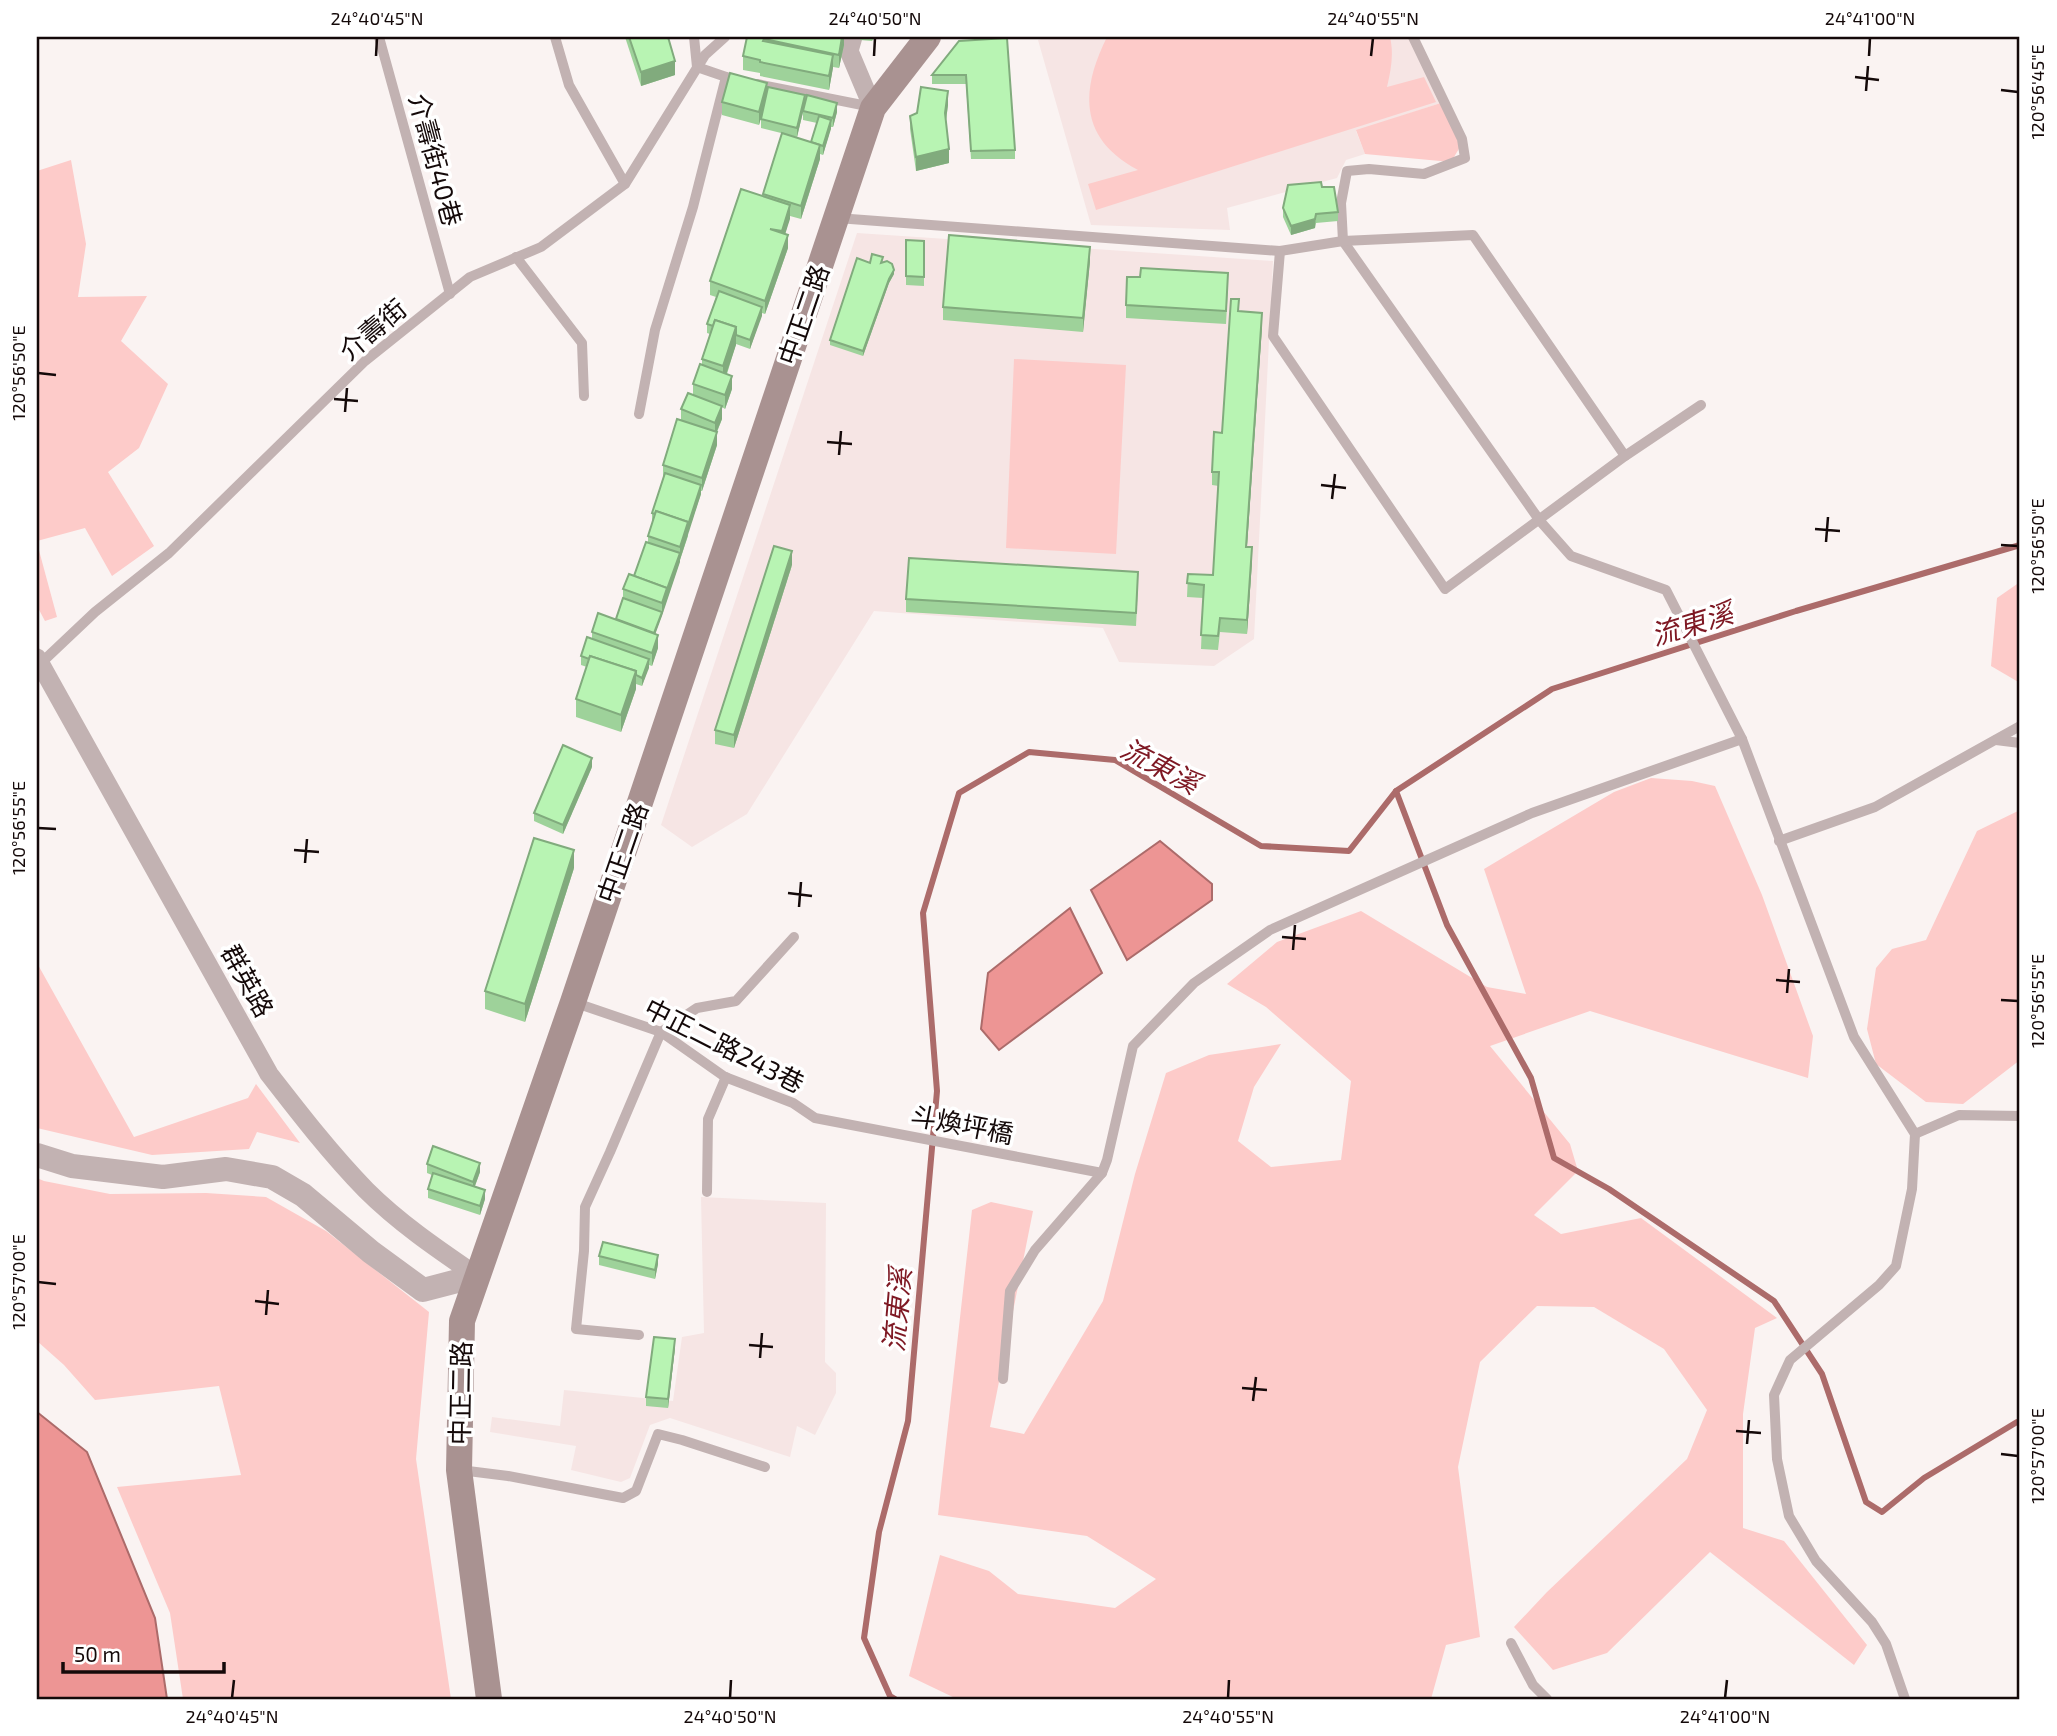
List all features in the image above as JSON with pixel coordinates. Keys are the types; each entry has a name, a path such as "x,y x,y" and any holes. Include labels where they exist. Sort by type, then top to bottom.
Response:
{"main road":[{"name":"中正二路","path":"489,1699 459,1469 462,1321 573,1002 873,108 928,37"}],"street":[{"path":"853,37 849,51 873,108"},
{"name":"群英路","path":"38,661 269,1074 317,1135 368,1191 423,1239 477,1276"},
{"path":"37,1156 72,1166 163,1177 226,1169 272,1177 303,1195 371,1252 423,1290 477,1276"}],"lane":[{"name":"介壽街40巷","path":"379,37 450,294"},
{"path":"555,37 569,85 625,184"},
{"path":"694,37 697,67 739,80"},
{"name":"介壽街","path":"38,661 94,612 169,553 365,361 470,277 541,247 625,184 705,55 725,37"},
{"path":"1413,37 1462,139 1465,158 1424,174 1369,169 1347,171 1341,203 1343,241 1540,521 1571,556 1666,590 1742,740 1854,1037 1915,1134 1912,1189 1896,1266 1879,1285 1790,1360 1774,1395 1777,1459 1789,1516 1816,1561 1872,1622 1886,1644 1905,1699"},
{"path":"639,414 654,330 693,207 726,77"},
{"path":"753,83 873,108"},
{"path":"837,218 1280,251 1343,241 1472,235 1625,456"},
{"path":"1280,251 1273,337 1445,589 1625,456 1701,405"},
{"path":"516,257 582,343 583,396"},
{"path":"1779,841 1875,807 2020,726"},
{"path":"1003,1379 1010,1291 1035,1250 1102,1173 1133,1046 1194,982 1270,930 1532,813 1742,740"},
{"path":"1996,740 2020,743"},
{"path":"639,1335 576,1329 584,1251 584,1207 661,1032 697,1007 736,1001 794,937"},
{"name":"中正二路243巷","path":"573,1002 661,1032 726,1077 793,1103 815,1118"},
{"path":"707,1192 708,1119 726,1077"},
{"path":"1915,1134 1959,1115 2020,1116"},
{"name":"斗煥坪橋","path":"815,1118 1102,1173"},
{"path":"459,1469 623,1498 636,1491 658,1434 765,1467"},
{"path":"1511,1643 1533,1685 1547,1699"}],"shaded area":[{"path":"1048,37 1410,37 1444,102 1356,131 1365,154 1346,160 1337,178 1227,208 1230,230 1091,225 1038,40"},
{"path":"1107,37 1390,37 1392,62 1387,87 1424,77 1436,102 1096,210 1088,184 1138,170 1104,144 1095,129 1090,112 1092,76"},
{"path":"1444,102 1460,147 1451,162 1365,154 1356,130"},
{"path":"71,160 86,244 78,297 147,296 121,341 168,384 139,448 108,472 154,546 112,576 85,528 37,541 37,171"},
{"path":"857,233 1273,261 1254,639 1214,666 1119,662 1103,628 874,611 747,814 692,847 661,825"},
{"path":"1014,359 1126,365 1116,554 1006,548"},
{"path":"37,543 57,617 45,621 37,606"},
{"path":"2020,582 2020,683 1991,666 1997,598"},
{"path":"1651,778 1692,781 1715,786 1762,895 1813,1036 1808,1078 1590,1011 1490,1046 1570,1144 1578,1171 1534,1215 1561,1234 1641,1218 1777,1318 1755,1328 1743,1414 1743,1528 1784,1541 1867,1645 1854,1665 1710,1552 1607,1653 1553,1670 1514,1627 1547,1592 1687,1459 1707,1410 1664,1349 1594,1307 1537,1306 1480,1362 1458,1467 1480,1637 1446,1645 1431,1699 957,1699 909,1676 940,1555 989,1571 1018,1594 1115,1608 1156,1579 1087,1536 938,1515 972,1210 991,1202 1033,1211 990,1427 1024,1434 1103,1301 1135,1174 1166,1073 1209,1055 1281,1044 1254,1087 1238,1141 1271,1167 1341,1160 1351,1081 1266,1007 1227,984 1277,942 1361,911 1487,987 1526,994 1484,869 1614,792"},
{"path":"2020,810 2020,1060 1963,1104 1926,1102 1876,1064 1867,1029 1876,968 1892,949 1926,940 1977,831"},
{"path":"1160,841 1212,884 1212,900 1127,960 1091,890"},
{"path":"1070,908 1102,973 999,1050 981,1029 988,973"},
{"path":"37,963 134,1137 248,1098 256,1084 300,1143 257,1132 249,1149 152,1155 37,1128"},
{"path":"37,1178 110,1194 206,1193 266,1197 326,1231 429,1312 416,1459 451,1699 183,1699 170,1613 117,1487 241,1475 219,1386 95,1400 64,1365 37,1341"},
{"path":"701,1197 826,1203 825,1362 836,1373 836,1393 815,1435 797,1426 790,1457 670,1418 650,1425 630,1478 621,1482 571,1470 576,1446 490,1432 492,1417 560,1426 564,1390 673,1401 682,1337 704,1333"},
{"path":"37,1412 87,1452 155,1618 167,1699 37,1699"}],"building":[{"path":"629,37 668,37 675,61 641,72"},
{"path":"747,37 842,37 839,55 764,39 763,41 833,55 829,76 743,56"},
{"path":"1007,38 1015,150 971,151 966,75 932,75 959,41"},
{"path":"730,73 767,83 759,112 722,102"},
{"path":"768,87 805,95 797,128 761,119"},
{"path":"921,87 948,91 945,113 949,149 916,157 910,116 917,113"},
{"path":"807,95 837,103 833,118 803,111"},
{"path":"819,116 831,120 823,146 811,142"},
{"path":"782,133 820,145 801,206 763,194"},
{"path":"1321,182 1322,187 1334,187 1338,212 1316,214 1315,219 1291,226 1283,208 1288,185"},
{"path":"741,189 790,205 782,231 770,229 788,235 765,301 710,281"},
{"path":"949,235 1090,247 1083,318 943,307"},
{"path":"906,240 924,241 924,277 906,276"},
{"path":"872,254 883,257 881,263 887,261 892,264 894,270 863,351 830,340 857,258 870,263"},
{"path":"1141,268 1228,273 1226,311 1126,305 1127,277 1140,277"},
{"path":"719,291 762,307 750,340 736,335 736,327 715,320 713,326 707,324"},
{"path":"1231,299 1239,299 1238,311 1262,313 1246,547 1252,547 1247,620 1220,618 1218,636 1201,635 1204,585 1187,583 1188,574 1213,575 1219,472 1212,472 1214,432 1222,433"},
{"path":"715,320 736,327 723,366 702,359"},
{"path":"700,364 732,376 725,395 693,384"},
{"path":"688,393 722,406 715,423 681,409"},
{"path":"677,419 717,432 702,478 663,465"},
{"path":"665,473 701,485 688,525 688,522 656,511 655,514 652,513"},
{"path":"656,511 688,522 680,547 648,536"},
{"path":"646,542 680,553 667,589 634,576"},
{"path":"774,546 792,551 734,735 715,730"},
{"path":"909,558 1138,572 1136,613 906,599"},
{"path":"629,574 667,588 662,603 623,589"},
{"path":"623,598 662,612 654,633 616,619"},
{"path":"598,613 658,635 652,653 592,632"},
{"path":"587,637 649,659 642,678 636,675 636,671 590,656 589,659 581,656"},
{"path":"590,656 636,671 621,715 576,699"},
{"path":"563,745 592,758 563,825 534,813"},
{"path":"534,838 574,850 525,1004 485,991"},
{"path":"433,1146 480,1163 473,1182 427,1164"},
{"path":"433,1173 485,1190 480,1206 428,1189"},
{"path":"603,1242 658,1255 655,1270 599,1256"},
{"path":"654,1337 675,1339 668,1399 646,1397"}],"waterway":[{"name":"流東溪","path":"895,1699 890,1696 864,1638 879,1532 908,1421 937,1091 923,913 959,793 1029,752 1115,760 1261,846 1349,851 1396,791 1552,689 1796,611 2020,545"},
{"path":"1396,791 1447,925 1531,1078 1554,1158 1609,1189 1774,1301 1822,1374 1866,1502 1882,1512 1924,1478 2020,1422"}]}
